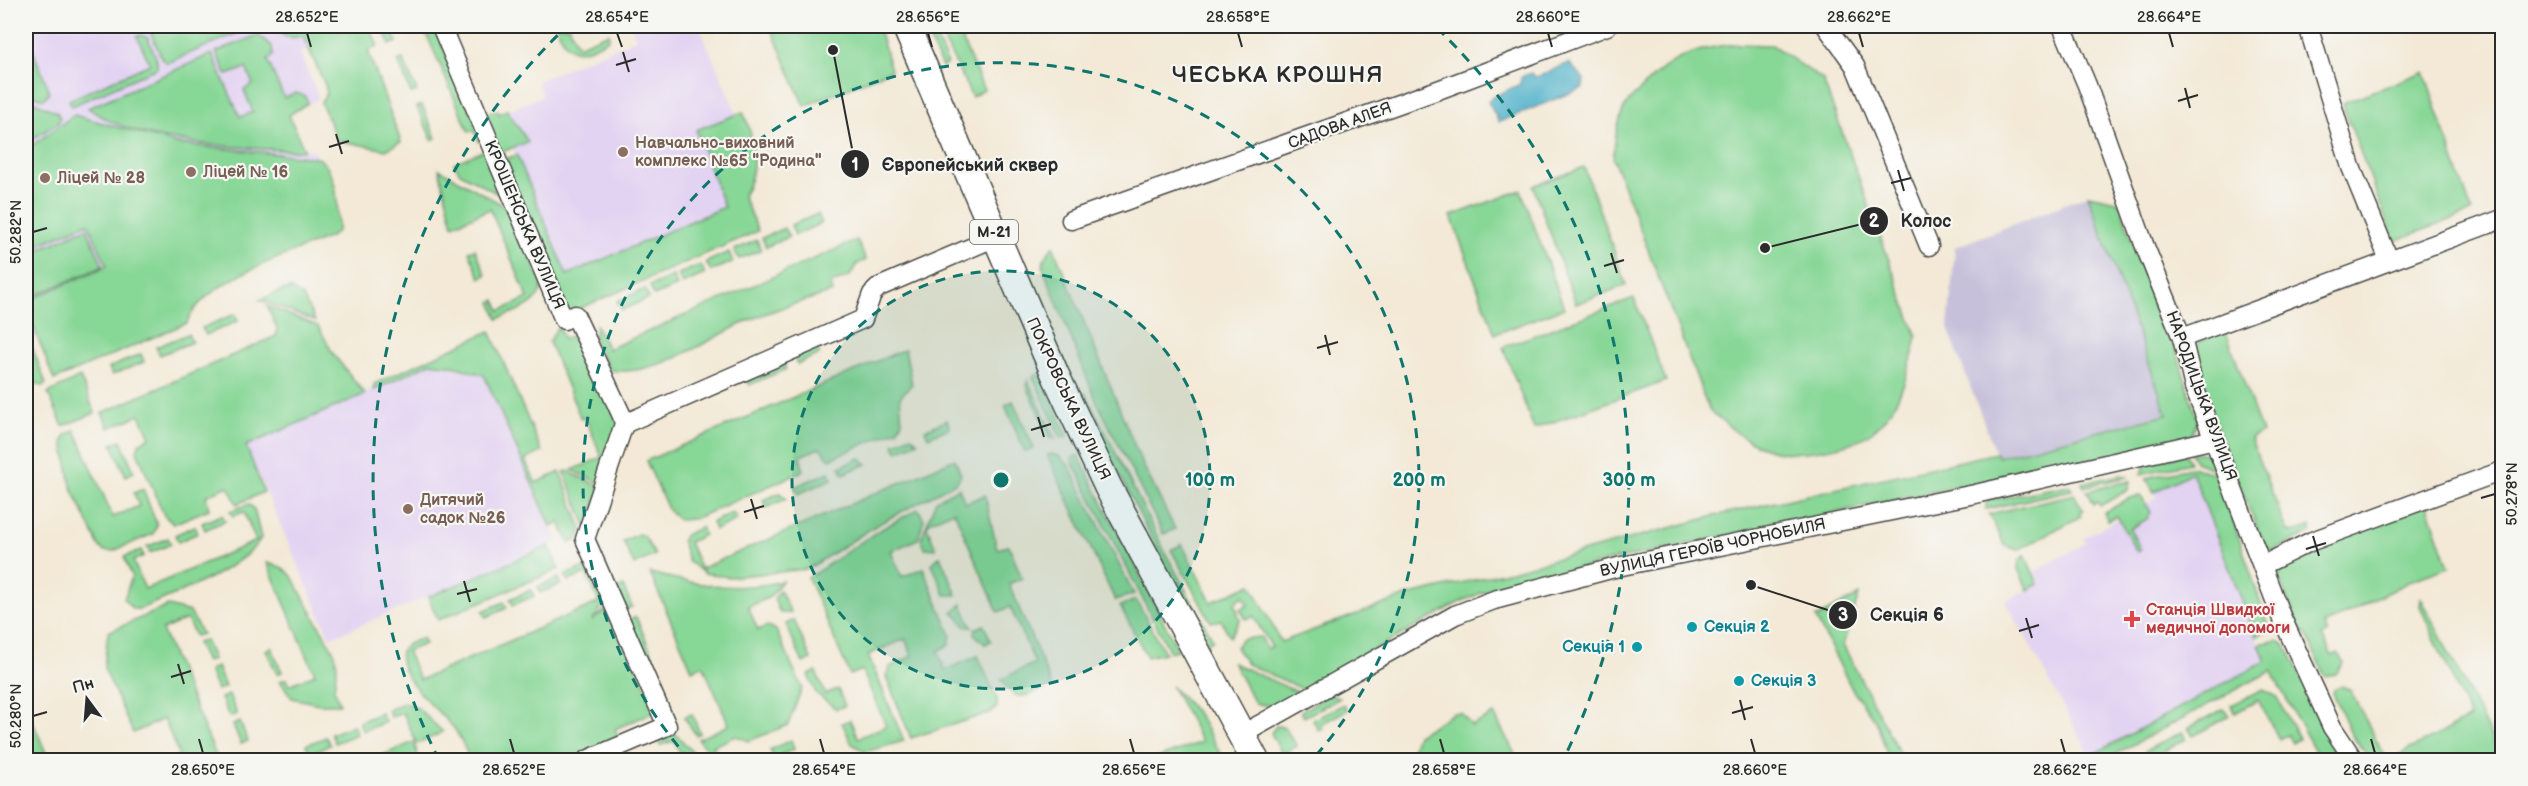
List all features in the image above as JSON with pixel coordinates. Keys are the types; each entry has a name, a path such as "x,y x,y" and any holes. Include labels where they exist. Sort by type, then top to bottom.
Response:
{"highway":[{"name":"ПОКРОВСЬКА ВУЛИЦЯ","path":"906,26 1054,374 1108,487 1255,760"}],"street":[{"name":"КРОШЕНСЬКА ВУЛИЦЯ","path":"441,26 554,299 564,320 575,315 624,424"},
{"name":"САДОВА АЛЕЯ","path":"1071,220 1438,90 1607,26"},
{"path":"1826,26 1855,66 1929,246"},
{"name":"НАРОДИЦЬКА ВУЛИЦЯ","path":"2062,26 2090,94 2151,263 2182,338 2194,387 2281,616 2332,727 2354,760"},
{"path":"2308,26 2351,167 2390,260"},
{"path":"2182,338 2502,219"},
{"path":"587,760 667,726 585,539 624,424 863,319 872,294 879,287 996,237"},
{"name":"ВУЛИЦЯ ГЕРОЇВ ЧОРНОБИЛЯ","path":"1241,735 1455,615 1494,600 1622,566 1975,495 2215,439"},
{"path":"2263,565 2312,541 2502,471"}],"shaded area":[{"name":"Ліцей № 16","path":"26,26 311,26 312,48 300,53 319,98 289,115 304,150 314,150 329,195 103,319 26,340"},
{"name":"Навчально-виховний комплекс №65 \"Родина\"","path":"631,26 699,26 743,129 734,203 566,276 499,114 543,96 537,81 636,39"},
{"path":"2088,195 2168,413 1997,457 1948,328 1955,247"},
{"name":"Дитячий садок №26","path":"430,363 484,375 558,542 330,638 246,446"},
{"name":"Станція Швидкої медичної допомоги","path":"2192,472 2266,661 2088,757 2088,752 2006,601 2040,583 2034,572 2086,543 2083,538 2157,498 2154,492"}],"green space":[{"path":"148,26 254,26 167,63 162,59"},
{"path":"275,26 369,26 378,46 368,51 401,142 386,150 337,140 321,102 327,93 325,85 303,36 287,37"},
{"path":"382,26 389,26 397,42 390,45"},
{"path":"423,26 435,26 483,141 479,142 474,130 469,132"},
{"path":"556,26 569,26 578,46 609,33 609,38 603,43 578,51 568,47"},
{"path":"770,26 878,26 891,70 804,106"},
{"path":"923,26 930,26 948,64 942,67"},
{"path":"937,26 956,26 984,90 972,97"},
{"path":"258,35 272,46 273,55 268,61 284,98 296,93 305,96 308,103 289,115 304,150 220,146 162,137 109,121 88,108 212,54 240,117 253,112 244,90 253,84 246,68 227,75 216,52"},
{"path":"137,36 148,38 157,60 157,68 72,106 69,100 150,64"},
{"path":"30,44 48,87 49,94 43,99 26,92 26,46"},
{"path":"1735,44 1772,45 1823,80 1917,337 1906,377 1888,414 1869,434 1837,447 1810,452 1775,451 1757,445 1740,435 1709,410 1613,158 1620,117 1629,101 1652,78 1684,56 1708,48"},
{"path":"403,59 417,91 411,93 398,61"},
{"path":"2424,72 2472,212 2394,241 2342,103"},
{"path":"26,98 57,112 60,118 58,123 26,143"},
{"path":"422,105 436,138 432,140 417,107"},
{"path":"497,110 499,114 507,110 528,142 499,153 484,115"},
{"path":"743,112 754,154 751,176 743,196 758,231 567,314 503,160 517,155 567,275 724,207 696,130"},
{"path":"74,115 178,144 319,158 331,173 334,182 338,230 332,236 272,260 229,281 210,294 196,308 187,323 54,380 26,307 26,298 27,301 107,266 88,223 26,250 26,150"},
{"path":"487,149 507,199 460,173 454,163"},
{"path":"1584,167 1626,285 1576,304 1533,186"},
{"path":"439,169 510,209 542,284 538,297 533,302 498,319 491,302 495,300 500,311 528,298 490,209 453,225"},
{"path":"1521,190 1564,308 1495,334 1451,216"},
{"path":"2088,195 2117,201 2121,206 2137,256 2173,340 2198,421 2189,437 1957,491 1956,487 1613,560 1481,593 1458,603 1356,660 1349,667 1307,691 1247,664 1236,647 1242,639 1261,637 1267,649 1272,647 1253,616 1246,619 1240,609 1248,605 1243,596 1235,603 1240,620 1230,637 1221,620 1211,622 1171,550 1182,544 1211,602 1251,584 1281,642 1406,596 1511,571 1718,515 1996,453 1998,457 2167,414"},
{"path":"818,214 822,223 795,235 791,225"},
{"path":"87,228 103,266 31,297 26,285 26,255"},
{"path":"784,228 789,237 766,247 762,238"},
{"path":"757,240 761,250 739,259 734,250"},
{"path":"857,240 866,260 857,264 850,276 830,284 833,292 760,316 663,363 627,371 609,370 594,339 596,325 608,349"},
{"path":"1053,246 1141,461 1175,529 1163,534 1095,398 1043,268 1044,259"},
{"path":"475,249 486,275 480,278 469,251"},
{"path":"729,252 733,262 711,271 706,262"},
{"path":"701,265 705,274 682,284 678,274"},
{"path":"673,276 677,286 654,296 650,286"},
{"path":"292,289 303,297 315,321 260,300 283,290"},
{"path":"645,289 649,298 622,310 617,301"},
{"path":"1634,298 1666,381 1534,429 1503,347"},
{"path":"267,306 318,326 334,355 365,394 246,446 264,492 237,504 228,486 206,496 209,509 173,524 164,515 137,451 139,444 150,437 140,415 109,428 102,413 276,336 277,328"},
{"path":"235,314 238,321 206,335 202,328"},
{"path":"558,326 564,339 578,333 622,427 602,484 572,470 600,458 601,455 585,417 581,419 549,342"},
{"path":"2225,329 2262,433 2250,438 2287,530 2293,533 2311,526 2311,533 2273,551 2265,547 2235,475 2202,381 2197,357 2198,342"},
{"path":"26,331 46,384 42,386 26,379"},
{"path":"490,331 542,452 525,460 536,483 560,472 582,529 578,539 569,543 560,523 551,526 484,375 453,366 430,363 374,390 374,384"},
{"path":"188,334 192,342 160,355 156,347"},
{"path":"817,347 820,354 797,364 794,357"},
{"path":"905,349 912,384 900,397 902,422 897,430 830,459 820,448 800,456 803,469 801,472 694,519 679,520 669,511 646,461"},
{"path":"141,354 144,362 112,375 109,368"},
{"path":"783,362 786,369 749,385 746,378"},
{"path":"1039,373 1068,436 1061,438 1033,377"},
{"path":"80,377 95,413 63,426 48,393"},
{"path":"1028,380 1055,439 1050,437 1027,386"},
{"path":"1086,393 1165,552 1213,640 1207,643 1142,520 1081,395"},
{"path":"1013,401 1034,448 1025,452 1005,405"},
{"path":"947,420 950,428 928,437 925,430"},
{"path":"75,430 113,517 139,506 134,493 143,489 157,525 153,534 113,551 104,551 99,546 71,486 63,441 66,435"},
{"path":"911,436 918,442 897,451 894,444"},
{"path":"121,440 134,472 126,476 112,444"},
{"path":"2191,453 2208,455 2218,468 2214,469 2195,462"},
{"path":"2186,454 2190,463 2141,474 2147,463"},
{"path":"1047,455 1059,456 1069,466 1134,594 1115,600"},
{"path":"1078,455 1178,650 1170,652 1072,461 1073,457"},
{"path":"860,458 867,464 843,474 840,467"},
{"path":"955,459 961,475 957,482 875,526 808,569 729,577 704,573 702,568"},
{"path":"2195,467 2216,475 2231,513 2270,629 2256,637 2192,472 2154,492 2146,478"},
{"path":"567,471 601,487 587,528 564,472"},
{"path":"829,472 832,479 798,494 794,487"},
{"path":"2121,475 2127,477 2084,487 2082,483"},
{"path":"2130,481 2128,490 2100,506 2098,502 2094,504 2087,491"},
{"path":"2069,485 2072,490 1986,509 1986,501"},
{"path":"959,488 965,503 985,495 997,549 1009,546 1022,578 1009,584 1052,686 1023,696 1017,696 1006,688 1001,679 1035,663 1010,607 998,612 954,511 929,522 927,527 936,549 925,548 921,539 936,500"},
{"path":"780,493 786,499 766,508 763,500"},
{"path":"2074,494 2083,510 2079,512 2081,516 2018,550 2005,546 1989,514"},
{"path":"2141,496 2151,512 2147,519 2130,529 2141,550 2137,552 2117,516 2108,520 2104,513 2129,498"},
{"path":"2427,503 2449,567 2412,580 2324,625 2328,633 2322,636 2332,656 2338,653 2343,663 2336,674 2324,676 2306,634 2299,629 2279,578 2279,567 2286,559"},
{"path":"249,504 254,509 261,538 239,560 188,589 140,609 133,609 124,599 132,576 124,557 141,550 144,556 133,561 145,589 256,541 244,512 233,516 230,511"},
{"path":"918,509 924,519 918,539 891,551 902,577 923,568 951,635 949,645 938,651 945,670 978,656 997,699 997,707 992,712 911,738 886,676 890,667 912,656 905,639 868,655 904,741 865,752 852,744 842,723 850,720 858,738 886,726 862,670 850,675 808,578 878,531"},
{"path":"733,513 737,520 715,530 712,522"},
{"path":"222,515 225,521 205,530 202,523"},
{"path":"195,526 198,533 178,542 175,535"},
{"path":"701,527 704,535 689,542 702,572 688,561 682,541 685,535"},
{"path":"638,534 644,536 655,555 634,565 623,541"},
{"path":"168,538 171,544 150,553 147,547"},
{"path":"549,546 559,569 438,620 428,597"},
{"path":"2025,555 2038,584 2028,590 2018,569 2019,561"},
{"path":"940,556 957,595 945,595 932,564"},
{"path":"267,563 281,567 291,575 335,654 337,666 334,689 340,704 319,704 292,698 280,681 286,679 289,685 315,674"},
{"path":"592,567 604,604 592,621 610,606 656,711 615,729 620,742 578,760 470,760 453,727 419,692 404,671 401,651 408,644 422,638 425,644 407,651 420,680 599,602 586,574 568,581 565,575"},
{"path":"650,573 699,584 732,587 765,585 782,581 770,597 748,607 758,630 768,626 776,630 802,688 788,725 749,741 736,736 713,746 717,756 708,752 698,739 729,725 703,665 692,670"},
{"path":"559,578 561,584 540,593 538,587"},
{"path":"623,586 632,607 624,610 615,590"},
{"path":"531,590 534,596 513,605 510,599"},
{"path":"780,590 791,613 780,613 774,599"},
{"path":"1859,595 1843,645 1903,760 1889,760 1877,723 1852,689 1816,618"},
{"path":"2421,598 2502,760 2389,760 2470,718 2420,606"},
{"path":"1136,600 1165,653 1147,657 1120,606"},
{"path":"504,602 507,608 486,617 483,611"},
{"path":"962,604 972,627 966,627 953,612"},
{"path":"168,606 190,612 202,634 195,636 187,619 162,630 218,760 168,760 179,755 164,719 133,733 104,668 108,632"},
{"path":"636,617 653,656 645,659 628,620"},
{"path":"794,620 811,659 803,663 786,624"},
{"path":"984,625 991,641 985,644 974,634 975,629"},
{"path":"205,640 213,659 206,662 197,643"},
{"path":"2278,640 2286,646 2344,760 2320,760 2271,671 2104,760 2090,760 2088,757 2266,661 2259,644"},
{"path":"271,647 282,672 277,674 266,650"},
{"path":"1233,663 1302,694 1274,707 1255,703"},
{"path":"217,667 225,687 217,690 209,670"},
{"path":"816,672 825,694 838,689 845,706 836,709 816,693 808,675"},
{"path":"1171,686 1198,714 1224,760 1151,760 1202,742"},
{"path":"2341,686 2350,690 2387,760 2371,760 2353,737 2333,693 2335,688"},
{"path":"2263,690 2276,696 2299,739 2292,743 2287,734 2279,739 2258,700 2235,713 2231,705"},
{"path":"1331,694 1340,698 1304,717 1301,711"},
{"path":"229,695 237,714 229,717 221,698"},
{"path":"405,702 419,709 443,732 417,744 403,713 391,717 388,710"},
{"path":"1344,704 1347,710 1321,724 1323,729 1319,731 1313,720"},
{"path":"26,706 49,760 26,760"},
{"path":"2224,709 2229,716 2193,736 2188,728"},
{"path":"381,713 385,722 363,731 359,722"},
{"path":"1453,713 1461,713 1472,726 1494,714 1516,756 1506,760 1418,760 1413,747 1417,735"},
{"path":"692,714 700,733 696,735 684,717"},
{"path":"240,722 248,741 241,744 233,725"},
{"path":"353,725 357,734 335,743 331,734"},
{"path":"1276,726 1284,727 1297,746 1282,754 1271,733"},
{"path":"2182,732 2186,739 2150,759 2145,751"},
{"path":"671,733 678,736 694,754 692,760 683,760 674,741 660,745 657,738"},
{"path":"326,737 330,745 310,754 306,745"},
{"path":"791,740 794,749 774,758 770,750"},
{"path":"414,742 419,760 371,760"}],"water":[{"path":"1569,63 1584,79 1583,88 1499,122 1488,102 1491,98 1520,84 1521,77 1531,73 1534,77 1539,76"}],"place":[{"name":"Європейський сквер","path":"833,50"},
{"name":"Навчально-виховний комплекс №65 \"Родина\"","path":"623,152"},
{"name":"Ліцей № 16","path":"191,172"},
{"name":"Ліцей № 28","path":"45,178"},
{"name":"Колос","path":"1765,248"},
{"name":"Дитячий садок №26","path":"408,509"},
{"name":"Секція 6","path":"1751,585"},
{"name":"Станція Швидкої медичної допомоги","path":"2132,619"},
{"name":"Секція 2","path":"1692,627"},
{"name":"Секція 1","path":"1637,647"},
{"name":"Секція 3","path":"1739,681"}],"district":[{"name":"ЧЕСЬКА КРОШНЯ","path":"1278,75"}]}
